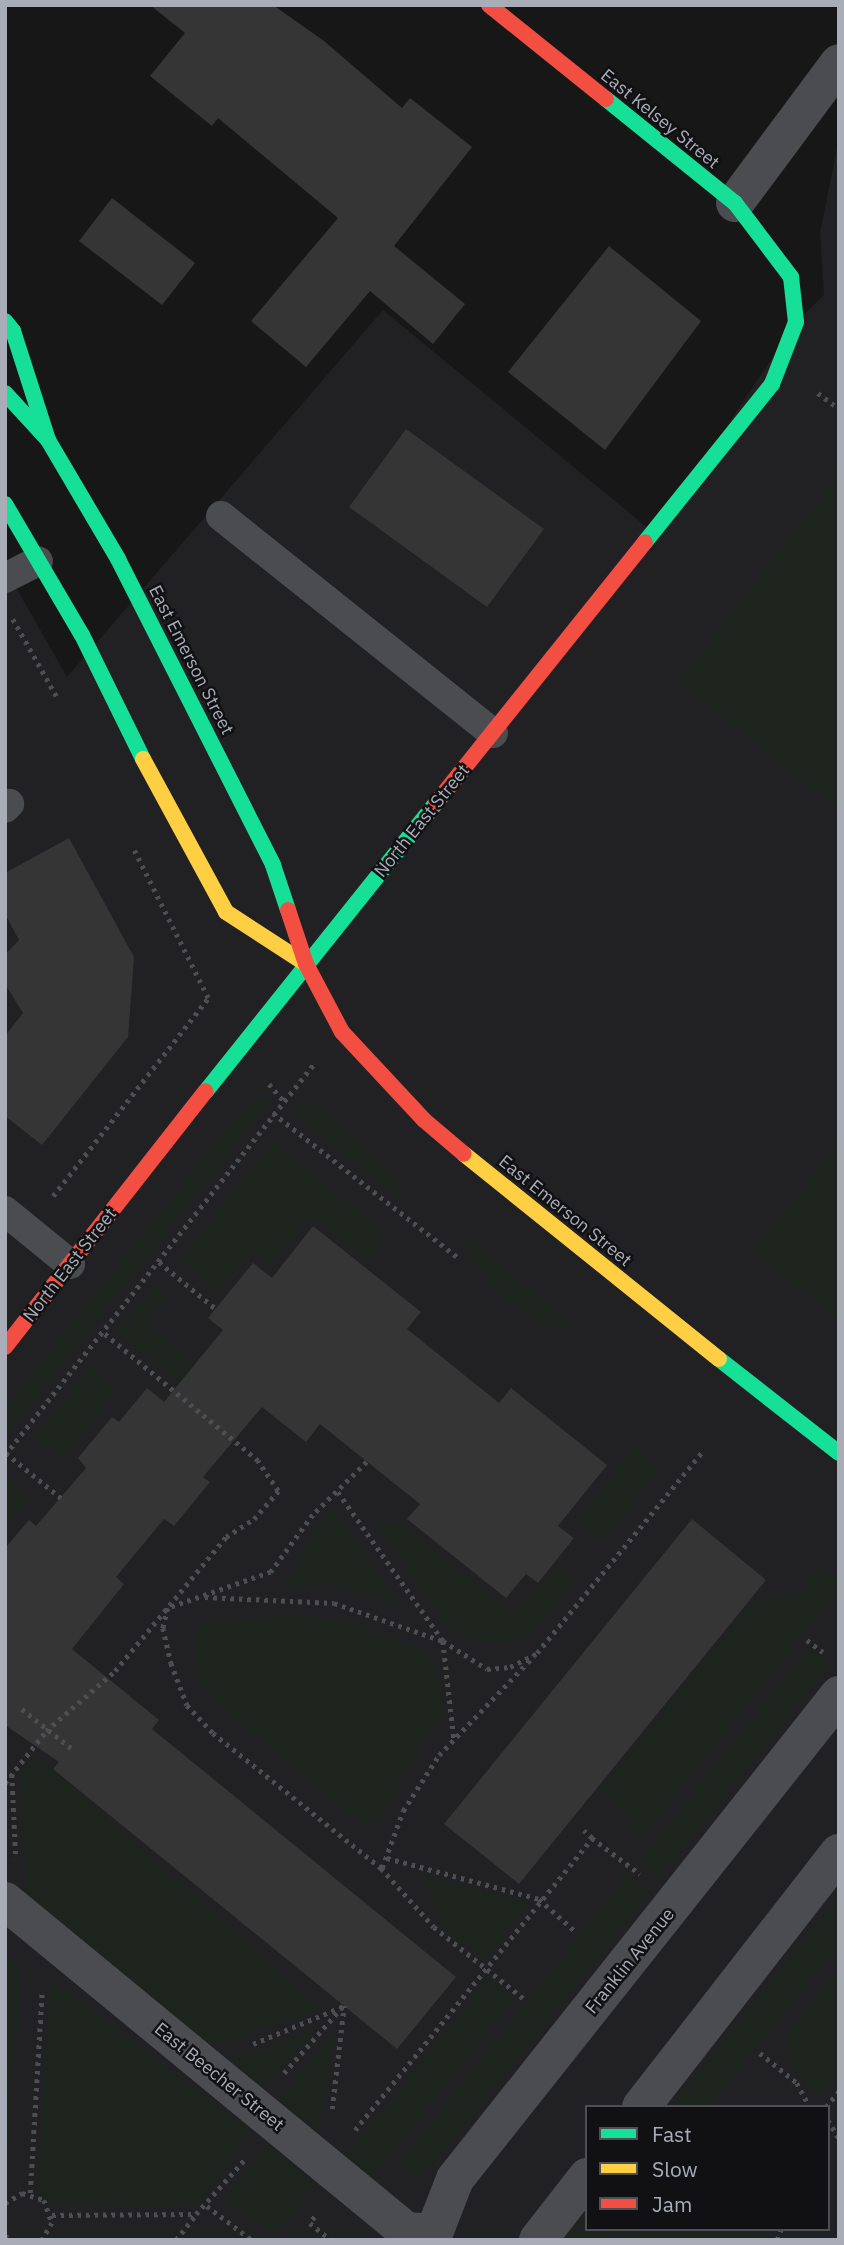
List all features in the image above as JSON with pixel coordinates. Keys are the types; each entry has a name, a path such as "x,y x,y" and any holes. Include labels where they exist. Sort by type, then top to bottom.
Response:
{"main road":[{"name":"East Kelsey Street","path":"489,5 735,203 791,277"},
{"name":"North East Street","path":"5,1347 306,964 772,384 796,322 791,277"},
{"path":"5,321 13,331 48,440"},
{"name":"East Emerson Street","path":"5,393 48,440 118,559 274,865 306,964 342,1032 424,1120 525,1205 839,1453"},
{"name":"East Emerson Street","path":"5,505 38,561 226,912 306,964"}],"street":[{"path":"735,203 839,63"},
{"name":"Franklin Avenue","path":"436,2236 455,2179 839,1695"},
{"path":"643,2105 839,1853"},
{"name":"East Beecher Street","path":"23,1916 407,2231 436,2236"},
{"path":"538,2240 585,2180"}],"lane":[{"path":"221,516 493,733"},
{"path":"5,578 38,561"},
{"path":"16,1220 70,1264"}],"path":[{"path":"9,612 62,706"},
{"path":"16,1220 208,998 129,840"},
{"path":"61,1497 6,1454 273,1113 342,1032"},
{"path":"273,1113 457,1257"},
{"path":"159,1262 216,1308"},
{"path":"5,1783 46,1731 115,1671 226,1537 254,1519 278,1490 258,1461 102,1332"},
{"path":"382,1868 403,1811 439,1755 537,1653 701,1453"},
{"path":"168,1608 271,1572 313,1515 367,1462"},
{"path":"338,1492 443,1641 454,1739"},
{"path":"201,1597 334,1603 443,1641 487,1669 510,1667 537,1653"},
{"path":"168,1608 163,1628 187,1705 213,1733 382,1868 435,1927 523,1997"},
{"path":"807,1640 825,1653"},
{"path":"22,1709 46,1731 71,1748"},
{"path":"12,1774 23,1916 30,2193"},
{"path":"584,1831 621,1860"},
{"path":"326,2165 487,1970 539,1899 592,1838"},
{"path":"387,1858 539,1899 575,1931"},
{"path":"326,2165 344,2006"},
{"path":"204,2064 344,2006"},
{"path":"176,2240 196,2214 207,2206 265,2115 344,2006"},
{"path":"760,2053 797,2083 809,2105"},
{"path":"5,2203 30,2193 44,2200 52,2215 49,2232 42,2240"},
{"path":"207,2206 252,2240"},
{"path":"52,2215 196,2214"},
{"path":"5,2235 10,2240"}],"shaded area":[{"path":"839,138 839,2240 5,2240 5,568 67,677 383,310 655,534 796,322 824,295 820,233"},
{"path":"839,474 839,811 679,682"},
{"path":"273,1097 5,1437 5,1408 240,1112 258,1100"},
{"path":"301,1101 320,1107 395,1176 405,1205 293,1112"},
{"path":"273,1142 387,1235 367,1260 310,1216 268,1264 252,1250 217,1291 180,1260"},
{"path":"839,1143 839,1321 753,1251"},
{"path":"464,1235 577,1328 547,1326 518,1310 492,1287 474,1263"},
{"path":"155,1286 168,1296 145,1322 225,1390 213,1408 117,1332"},
{"path":"92,1366 117,1389 62,1460 35,1436"},
{"path":"634,1446 661,1469 602,1541 578,1520"},
{"path":"5,1476 28,1498 5,1529"},
{"path":"332,1508 400,1606 340,1584 279,1586 299,1565 308,1542"},
{"path":"375,1521 399,1522 512,1614 560,1568 575,1580 532,1635 494,1644 456,1633 437,1613"},
{"path":"818,1565 839,1581 839,1589 641,1838 631,1830 637,1822 600,1791 755,1599 800,1597"},
{"path":"289,1614 333,1619 385,1636 418,1648 434,1663 445,1715 425,1736 380,1822 362,1824 230,1714 202,1683 193,1659 194,1639 201,1626"},
{"path":"809,1649 829,1665 660,1877 639,1862"},
{"path":"35,1755 321,2009 211,2046 27,1895 21,1774"},
{"path":"628,1874 650,1892 420,2180 399,2164"},
{"path":"422,1875 530,1902 486,1959 447,1932"},
{"path":"839,1897 839,1944 711,2105 674,2105"},
{"path":"5,1957 21,1970 5,2198"},
{"path":"839,1968 839,2071 822,2096 799,2078 787,2049 788,2035"},
{"path":"489,1977 515,1997 371,2179 345,2158"},
{"path":"50,1980 249,2129 202,2202 173,2208 54,2205 38,2190"},
{"path":"320,2027 263,2086 232,2061"},
{"path":"335,2035 318,2132 277,2100"},
{"path":"269,2145 315,2184 278,2234 224,2202"},
{"path":"585,2218 585,2231 610,2231 603,2240 567,2240"},
{"path":"630,2231 755,2231 753,2240 623,2240"}],"building":[{"path":"150,5 273,5 324,41 402,108 410,98 472,147 394,246 465,304 433,344 370,291 306,367 251,321 338,218 218,118 212,126 150,76 185,33"},
{"path":"112,198 195,263 162,305 79,241"},
{"path":"609,246 701,321 605,450 508,372"},
{"path":"406,429 544,529 487,607 349,507"},
{"path":"69,838 134,957 128,1037 42,1145 5,1116 5,1036 23,1013 5,984 5,955 19,940 5,914 5,873"},
{"path":"313,1226 421,1312 407,1329 499,1403 511,1388 607,1465 558,1526 574,1538 538,1583 526,1574 506,1598 407,1519 420,1504 320,1424 306,1442 262,1407 203,1477 210,1482 174,1526 164,1519 116,1577 124,1584 72,1649 159,1720 152,1729 456,1977 397,2049 53,1769 59,1762 5,1725 5,1548 29,1520 36,1526 86,1468 78,1458 112,1417 119,1422 147,1388 164,1402 223,1330 208,1318 253,1263 272,1278"},
{"path":"692,1519 766,1580 519,1884 444,1824"}],"traffic: fast":[{"path":"606,99 735,203 791,277 796,322 772,384 645,542"},
{"path":"5,321 13,331 48,440"},
{"path":"5,393 48,440 118,559 273,865 288,910"},
{"path":"5,504 82,635 143,759"},
{"path":"206,1091 436,803"},
{"path":"719,1359 839,1453"}],"traffic: slow":[{"path":"143,759 226,912 306,964"},
{"path":"464,1154 719,1359"}],"traffic: jam":[{"path":"489,5 606,99"},
{"path":"436,803 645,542"},
{"path":"288,910 306,964 342,1032 424,1120 464,1154"},
{"path":"5,1347 206,1091"}]}
